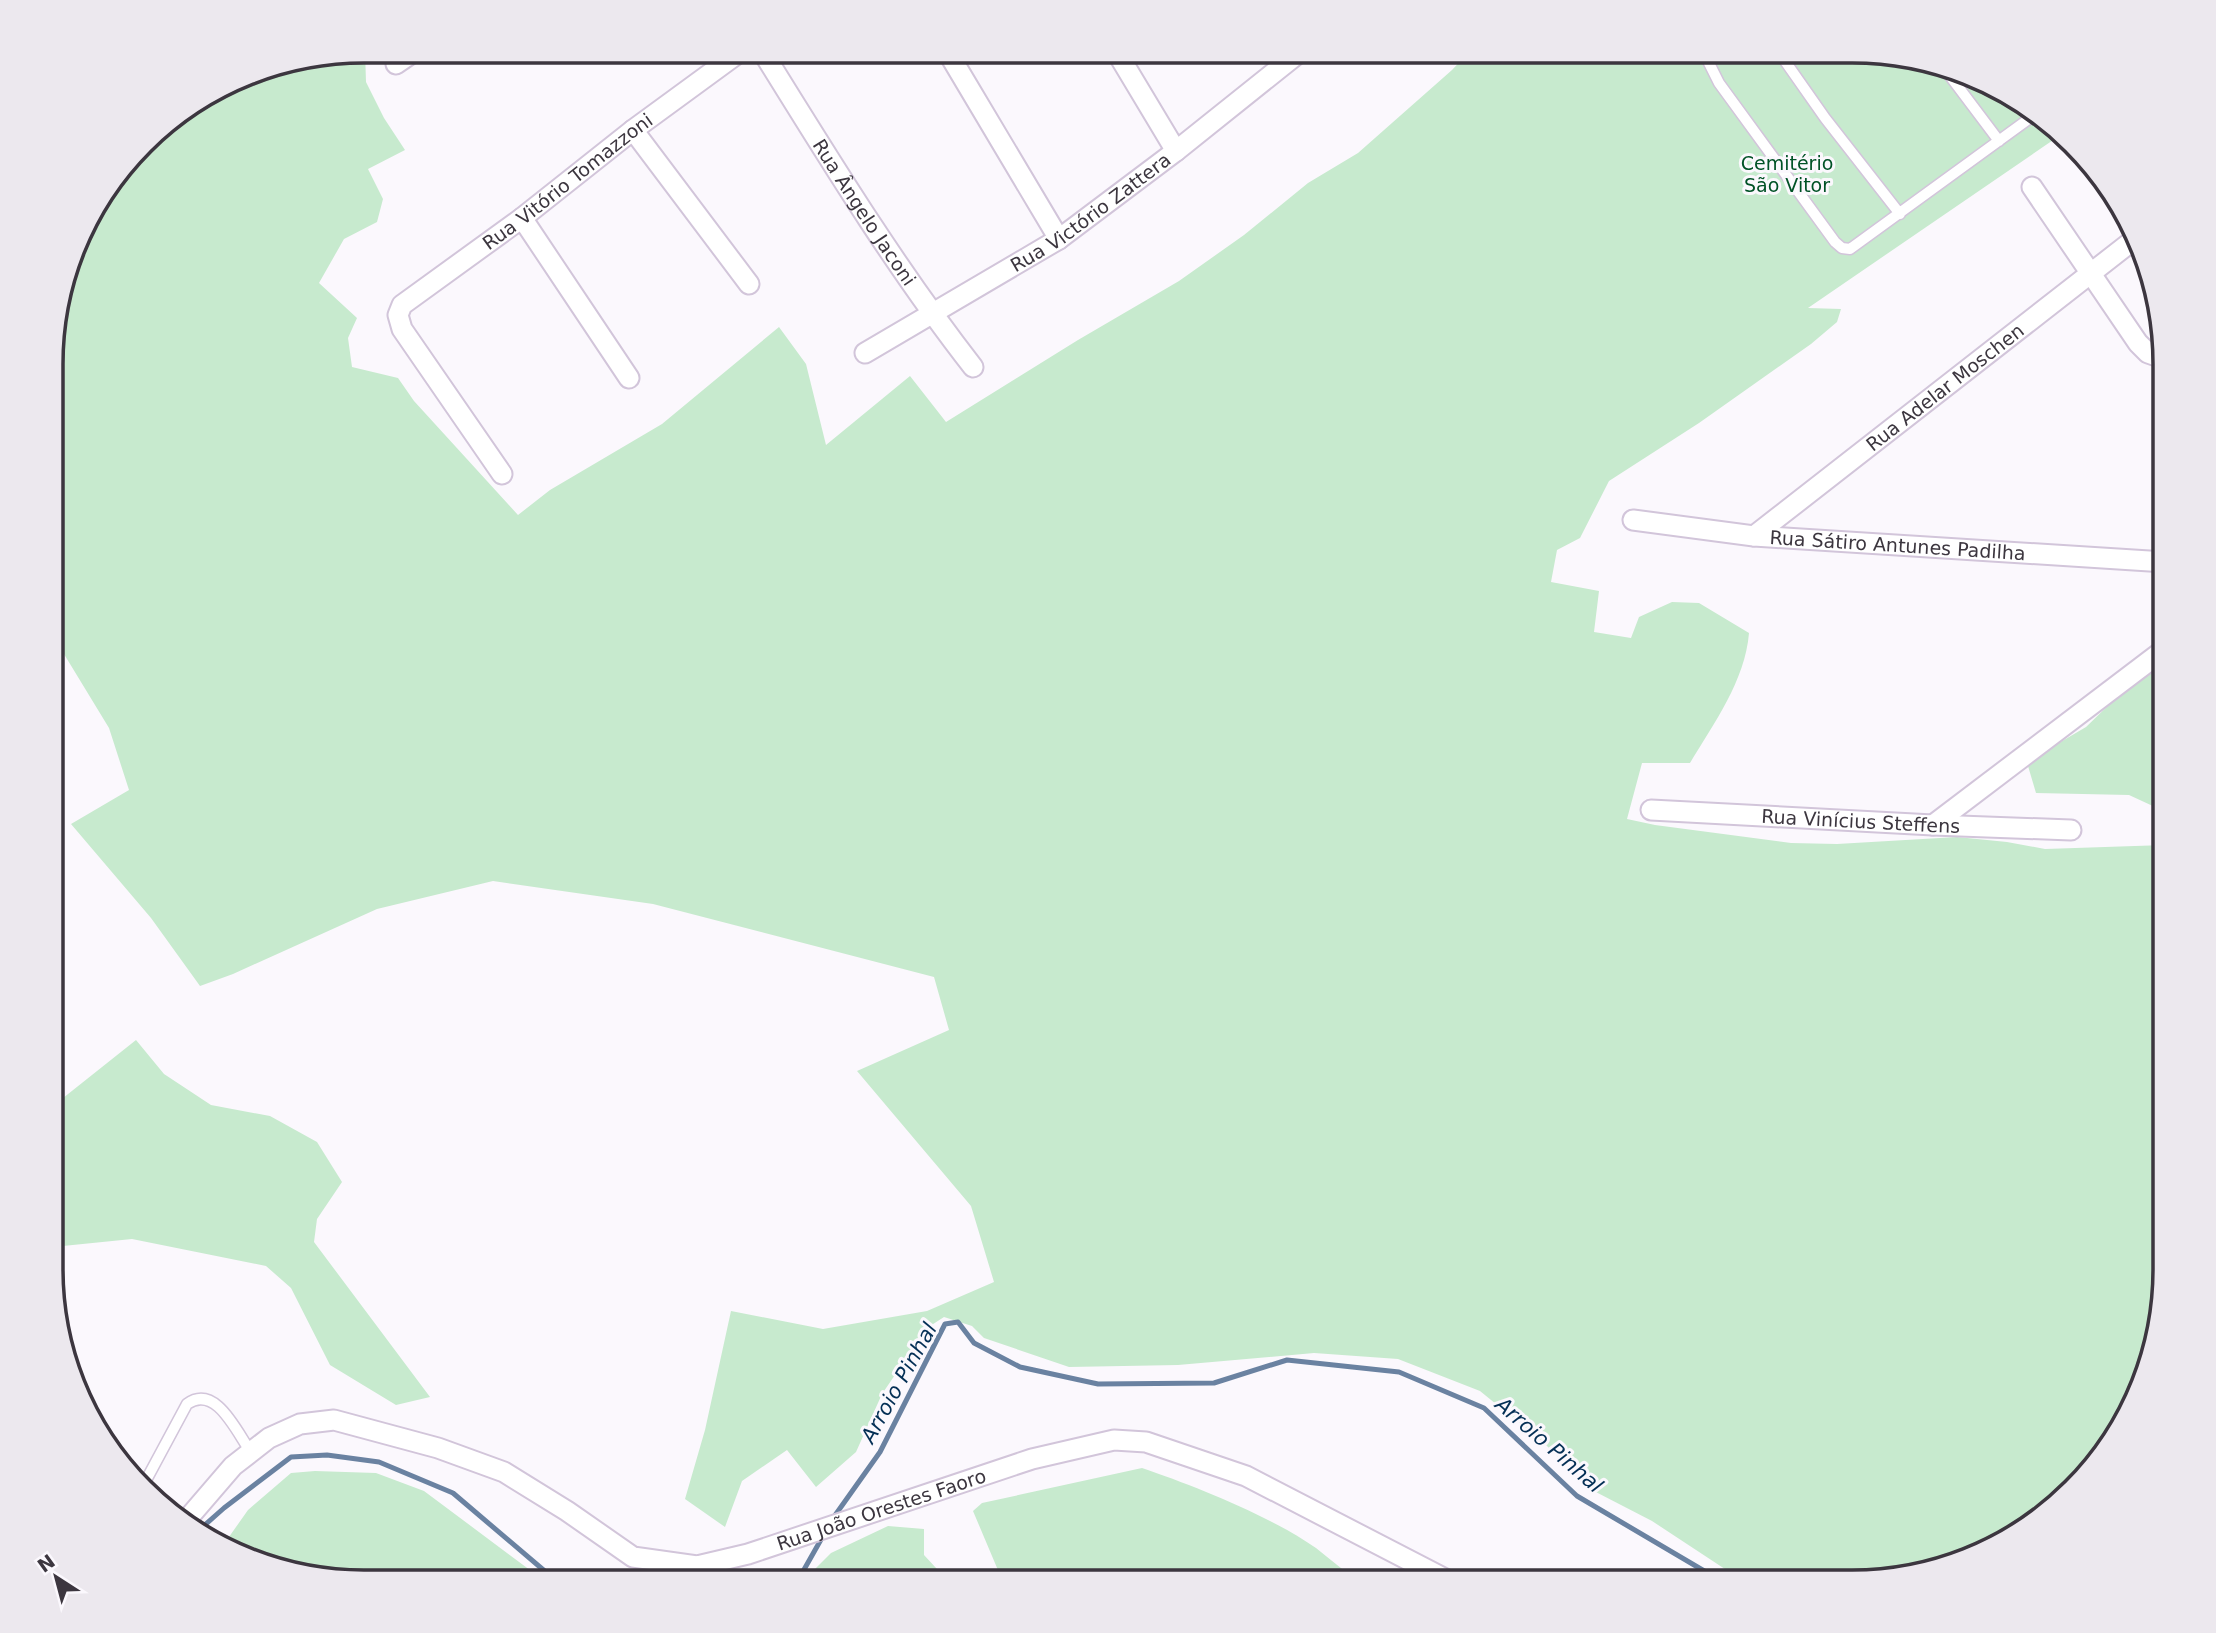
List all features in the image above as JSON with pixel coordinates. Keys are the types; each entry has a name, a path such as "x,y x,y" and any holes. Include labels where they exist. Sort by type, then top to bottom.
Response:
{"street":[{"name":"Rua Vitório Tomazzoni","path":"502,474 402,329 398,316 402,304 522,218 633,130 725,63"},
{"name":"Rua Ângelo Jaconi","path":"769,63 846,187 932,314 973,367"},
{"path":"954,63 1059,239"},
{"path":"1123,63 1176,151"},
{"name":"Rua Victório Zattera","path":"865,353 1059,239 1176,151 1280,63"},
{"path":"633,130 749,284"},
{"path":"2032,187 2138,343 2153,355"},
{"path":"522,218 629,378"},
{"name":"Rua Adelar Moschen","path":"1754,536 2128,245"},
{"name":"Rua Sátiro Antunes Padilha","path":"1633,520 1754,536 2153,561"},
{"path":"1933,825 2153,658"},
{"name":"Rua Vinícius Steffens","path":"1651,810 2071,830"},
{"name":"Rua João Orestes Faoro","path":"191,1515 233,1466 269,1438 300,1424 334,1420 438,1448 504,1472 633,1557 697,1566 748,1554 1031,1459 1114,1440 1146,1442 1246,1476 1428,1570"}],"lane":[{"path":"1709,63 1719,83 1842,248 1850,249 2028,120"},
{"path":"1786,63 1825,118 1900,214"},
{"path":"1954,81 1999,141"},
{"path":"147,1478 187,1404 195,1398 204,1398 219,1406 251,1452"}],"green space":[{"name":"Cemitério São Vitor","path":"365,63 366,82 384,118 405,150 368,169 383,199 377,222 344,239 319,283 357,318 348,338 352,367 398,378 414,401 518,515 550,490 662,424 779,327 806,364 826,445 910,376 946,422 1179,281 1244,235 1308,183 1358,153 1459,63 1852,63 1930,73 1967,86 2002,103 2053,140 1808,308 1841,309 1837,322 1811,344 1699,423 1609,481 1580,538 1557,550 1551,582 1599,591 1594,632 1631,638 1639,617 1672,602 1699,603 1749,633 1735,685 1690,763 1642,763 1627,819 1791,843 1837,844 1957,837 2045,849 2153,845 2153,1269 2143,1347 2130,1384 2113,1419 2091,1452 2065,1482 2035,1508 1985,1539 1930,1560 1891,1567 1852,1570 1726,1570 1652,1521 1590,1489 1545,1444 1480,1391 1398,1359 1314,1353 1178,1365 1069,1367 984,1338 972,1326 944,1317 927,1328 882,1394 856,1452 816,1487 787,1450 742,1481 725,1527 685,1499 705,1430 731,1311 823,1329 927,1311 994,1282 971,1206 857,1071 949,1030 934,977 653,904 493,881 377,909 233,974 200,986 151,918 71,824 129,790 109,728 63,652 63,364 73,286 86,249 103,214 125,181 151,151 181,125 214,103 268,79 306,69"},
{"path":"2153,668 2153,806 2129,795 2036,793 2028,766 2052,747 2086,727"},
{"path":"136,1040 164,1074 211,1105 270,1116 317,1142 342,1182 317,1219 314,1242 430,1397 396,1405 330,1365 291,1288 266,1266 132,1239 63,1246 63,1098"},
{"path":"1142,1468 1255,1513 1316,1548 1344,1570 998,1570 973,1511 982,1503"},
{"path":"291,1473 376,1473 424,1491 530,1570 364,1570 325,1567 286,1560 228,1538 248,1510"},
{"path":"888,1526 924,1529 924,1555 938,1570 814,1570 831,1553"}],"waterway":[{"name":"Arroio Pinhal","path":"831,1521 880,1452 945,1324 958,1322 974,1343 1020,1367 1098,1384 1214,1383 1287,1360 1399,1372 1484,1408 1577,1496 1703,1570"},
{"name":"Arroio Pinhal","path":"205,1524 291,1457 327,1455 379,1462 453,1493 543,1570"},
{"name":"Arroio Pinhal","path":"804,1570 823,1536"}]}
